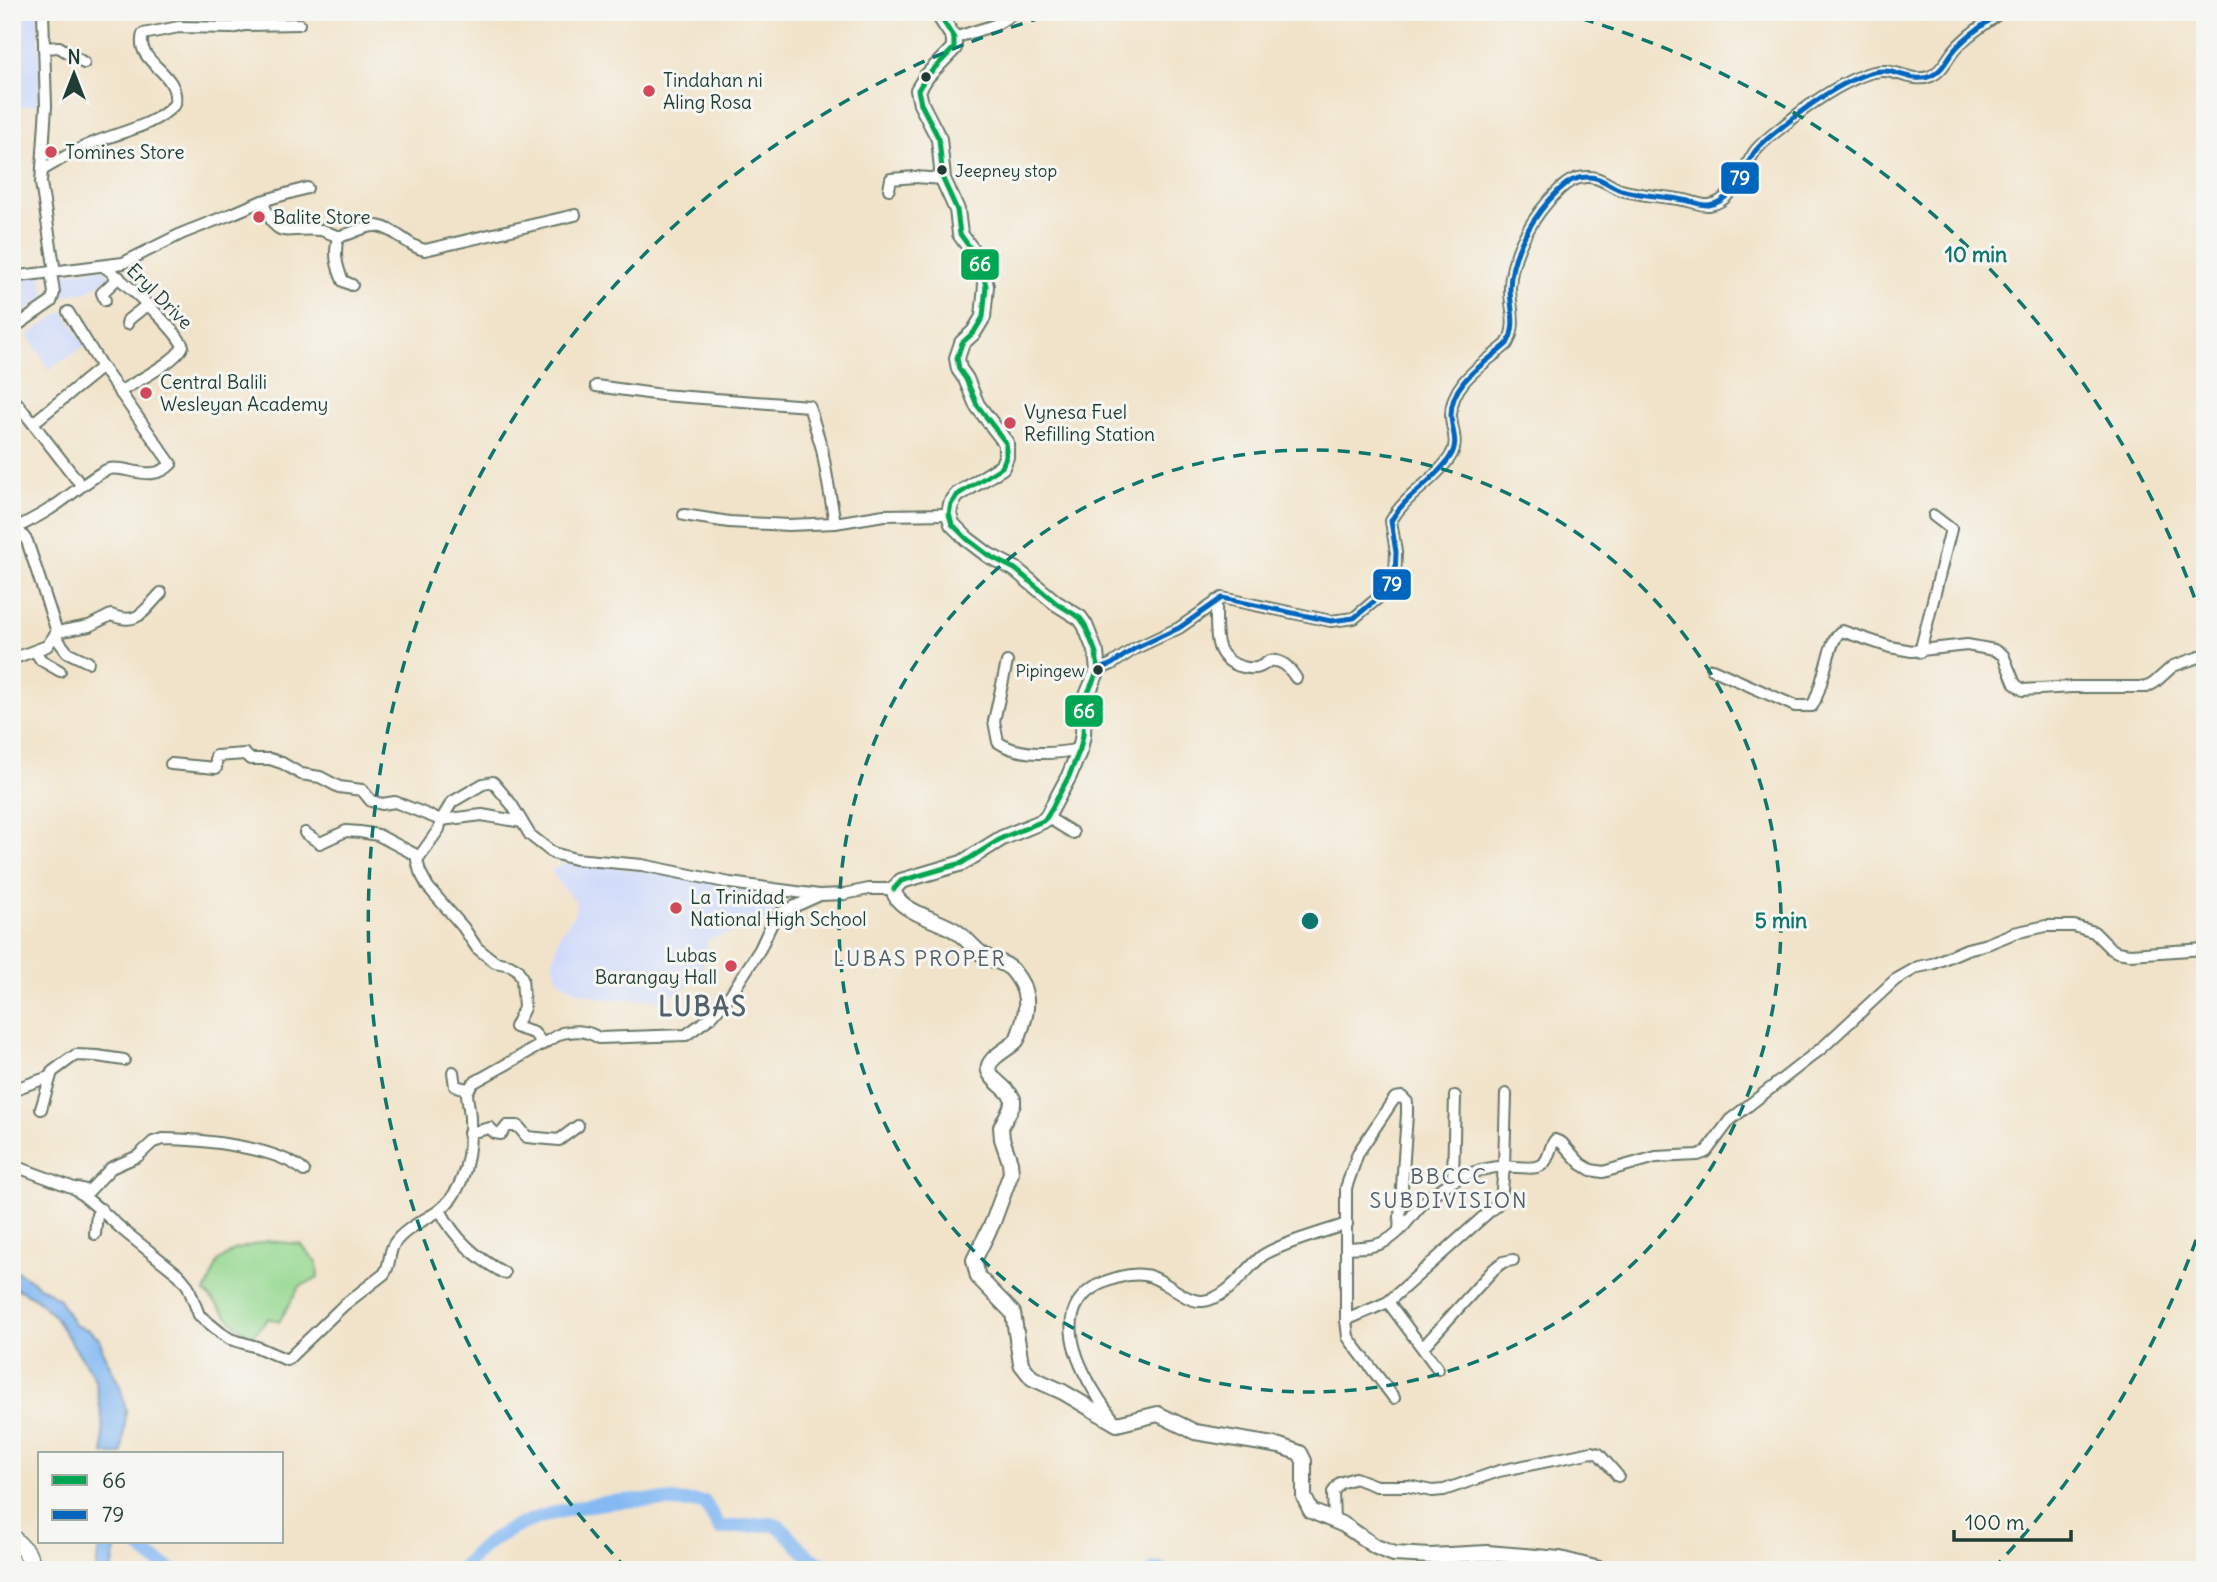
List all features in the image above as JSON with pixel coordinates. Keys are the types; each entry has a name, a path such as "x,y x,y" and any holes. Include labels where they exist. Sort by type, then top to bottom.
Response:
{"highway":[{"path":"12,1536 27,1553 36,1570"}],"main road":[{"path":"937,12 954,38 954,48 926,77 918,90 921,104 939,139 943,179 957,210 960,234 979,260 986,286 983,317 974,332 962,344 957,358 958,369 966,379 977,405 1006,443 1006,457 1002,467 957,495 949,514 952,524 967,539 988,555 1015,569 1056,603 1080,618 1091,638 1098,670 1084,702 1080,749 1047,817 1002,838 962,863 901,881 894,889 897,900 906,908 943,923 984,956 1009,967 1025,991 1028,1010 1018,1039 991,1060 988,1066 989,1072 1013,1098 1013,1104 1001,1127 1010,1162 1010,1173 993,1222 974,1260 975,1269 982,1283 1010,1307 1013,1313 1024,1371 1032,1378 1063,1392 1117,1424 1158,1414 1195,1432 1235,1437 1300,1453 1304,1461 1304,1497 1311,1511 1344,1525 1376,1547 1394,1554 1506,1554 1560,1559 1603,1570"}],"street":[{"path":"12,329 51,302 54,293 41,183 46,106 43,12"},
{"path":"954,38 995,25 1016,12"},
{"path":"1098,670 1179,628 1216,601 1227,597 1321,620 1342,621 1353,618 1390,588 1396,567 1391,521 1450,457 1456,439 1451,415 1455,396 1465,380 1507,344 1511,337 1513,314 1510,286 1517,256 1540,212 1569,181 1589,176 1619,189 1654,197 1709,205 1716,203 1727,195 1765,140 1806,107 1834,89 1874,71 1909,77 1929,77 1937,73 1966,39 2001,12"},
{"path":"42,170 74,150 146,123 175,104 175,92 165,73 147,57 142,44 143,34 179,27 232,28 245,25 299,24"},
{"path":"44,48 60,47 84,63"},
{"path":"889,188 891,179 943,179"},
{"path":"12,277 130,260 183,233 262,201 307,188"},
{"path":"262,201 271,224 276,228 321,230 338,237 375,226 383,227 420,249 430,250 575,215"},
{"path":"338,237 335,253 337,265 343,281 352,285"},
{"name":"Eryl Drive","path":"103,266 119,277 184,346 180,352 119,392"},
{"path":"105,300 102,293 119,277"},
{"path":"127,324 128,320 147,305"},
{"path":"68,312 102,367 168,460 162,470 142,474 118,469 107,470 51,509 14,529 27,541 56,634 67,652 88,662"},
{"path":"33,423 102,367"},
{"path":"596,386 662,395 809,407 822,449 835,523"},
{"path":"17,403 77,480"},
{"path":"684,515 761,525 835,523 884,515 949,514"},
{"path":"1920,652 1951,529 1934,516"},
{"path":"12,659 47,646 56,634 89,626 111,615 134,620 161,593"},
{"path":"1216,601 1218,649 1222,656 1235,665 1251,670 1269,661 1280,662 1287,665 1296,678"},
{"path":"1712,669 1795,706 1804,707 1812,706 1822,686 1837,633 1849,633 1890,647 1920,652 1967,645 1994,650 2003,655 2015,684 2023,690 2147,687 2174,666 2205,655"},
{"path":"35,651 41,660 60,671"},
{"path":"1007,662 994,721 998,741 1022,750 1044,753 1080,749"},
{"path":"171,764 216,768 216,756 245,754 250,759 270,759 282,763 301,774 320,777 339,787 362,790 371,801 382,804 395,802 441,820 482,815 522,822"},
{"path":"543,1044 534,1033 515,1027 524,1008 522,978 517,969 495,962 477,948 468,933 428,887 418,866 418,856 439,829 441,820 458,797 488,782 497,786 539,844 553,853 575,859 642,866 730,883 820,895 894,889"},
{"path":"1047,817 1073,833"},
{"path":"305,833 320,843 346,831 378,835 418,856"},
{"path":"74,1188 179,1275 188,1286 201,1318 230,1339 286,1360 344,1305 384,1274 388,1269 395,1242 440,1210 454,1196 462,1180 467,1158 468,1089 473,1083 562,1033 590,1032 598,1038 686,1035 711,1017 731,994 760,949 773,920 782,912 820,895"},
{"path":"1347,1248 1385,1242 1399,1231 1429,1197 1453,1181 1478,1171 1504,1166 1541,1166 1555,1140 1562,1143 1581,1164 1591,1170 1602,1171 1656,1157 1698,1155 1706,1152 1730,1121 1822,1048 1895,980 1918,967 2014,933 2039,927 2074,926 2094,932 2117,952 2130,954 2205,948"},
{"path":"41,1109 52,1072 76,1055 124,1060"},
{"path":"453,1072 455,1086 468,1089"},
{"path":"12,1090 49,1077"},
{"path":"1346,1320 1388,1302 1501,1201 1506,1094"},
{"path":"1453,1181 1455,1096"},
{"path":"1394,1398 1348,1336 1346,1188 1358,1153 1395,1098 1402,1097 1407,1102 1407,1114 1399,1231"},
{"path":"469,1133 490,1128 500,1134 507,1126 519,1126 527,1137 559,1140 578,1126"},
{"path":"12,1165 89,1191 111,1168 138,1156 153,1142 163,1139 259,1149 297,1165 304,1171"},
{"path":"95,1234 97,1215 101,1209"},
{"path":"440,1210 450,1229 469,1250 504,1273"},
{"path":"1117,1424 1092,1388 1074,1350 1074,1310 1079,1299 1108,1280 1125,1275 1147,1275 1192,1299 1203,1301 1222,1293 1265,1254 1347,1224"},
{"path":"1423,1348 1494,1269 1503,1262 1513,1260"},
{"path":"1388,1302 1437,1369"},
{"path":"1334,1522 1333,1492 1346,1479 1355,1478 1376,1486 1444,1490 1499,1471 1592,1452 1599,1454 1618,1476"}],"shaded area":[{"path":"12,12 38,12 42,104 12,108"},
{"path":"12,140 14,272 40,269 45,298 12,319"},
{"path":"101,267 112,277 86,292 57,297 53,275"},
{"path":"64,311 85,346 49,370 28,335"},
{"path":"570,861 665,874 784,896 767,922 708,940 701,973 687,987 665,999 605,999 576,991 558,979 553,962 560,934 573,917 577,903 551,870"}],"green space":[{"path":"267,1241 300,1244 317,1262 318,1278 300,1286 279,1322 269,1318 251,1337 205,1292 218,1262 234,1250"}],"water":[{"path":"12,1268 59,1299 74,1325 89,1330 100,1339 103,1352 120,1386 126,1411 122,1452 104,1452 102,1417 95,1380 54,1316 35,1298 12,1286"},
{"path":"100,1544 117,1544 112,1570 96,1570"}],"waterway":[{"path":"462,1570 476,1553 493,1540 534,1519 601,1503 642,1500 704,1502 720,1528 772,1524 780,1527 810,1558 833,1570"},
{"path":"136,1544 171,1570"},
{"path":"1154,1570 1162,1570"}],"transit line":[{"name":"66","path":"894,889 901,881 962,863 1002,838 1047,817 1080,749 1084,702 1098,670 1096,653 1080,618 1056,603 1015,569 988,555 967,539 952,524 949,514 957,495 1002,467 1006,457 1006,443 977,405 959,369 957,358 962,343 974,332 983,317 986,286 979,260 960,234 957,210 943,179 939,139 921,104 918,90 926,77 954,48 954,38 937,12"},
{"name":"79","path":"1098,670 1179,628 1222,598 1331,621 1354,618 1390,588 1395,578 1396,552 1391,521 1453,452 1455,441 1451,415 1457,392 1471,374 1507,344 1513,323 1511,274 1519,247 1541,210 1565,185 1572,180 1592,177 1629,192 1703,205 1718,202 1731,191 1760,146 1823,96 1850,81 1875,72 1885,71 1919,78 1931,76 1963,41 2001,12"}],"place":[{"name":"Tindahan ni Aling Rosa","path":"649,91"},
{"name":"Tomines Store","path":"51,152"},
{"name":"Jeepney stop","path":"942,170"},
{"name":"Balite Store","path":"259,217"},
{"name":"Central Balili Wesleyan Academy","path":"146,393"},
{"name":"Vynesa Fuel Refilling Station","path":"1010,423"},
{"name":"Pipingew","path":"1098,670"},
{"name":"La Trinidad National High School","path":"676,908"},
{"name":"Lubas Barangay Hall","path":"731,966"}],"district":[{"name":"LUBAS PROPER","path":"920,959"},
{"name":"LUBAS","path":"703,1007"},
{"name":"BBCCC SUBDIVISION","path":"1449,1189"}]}
